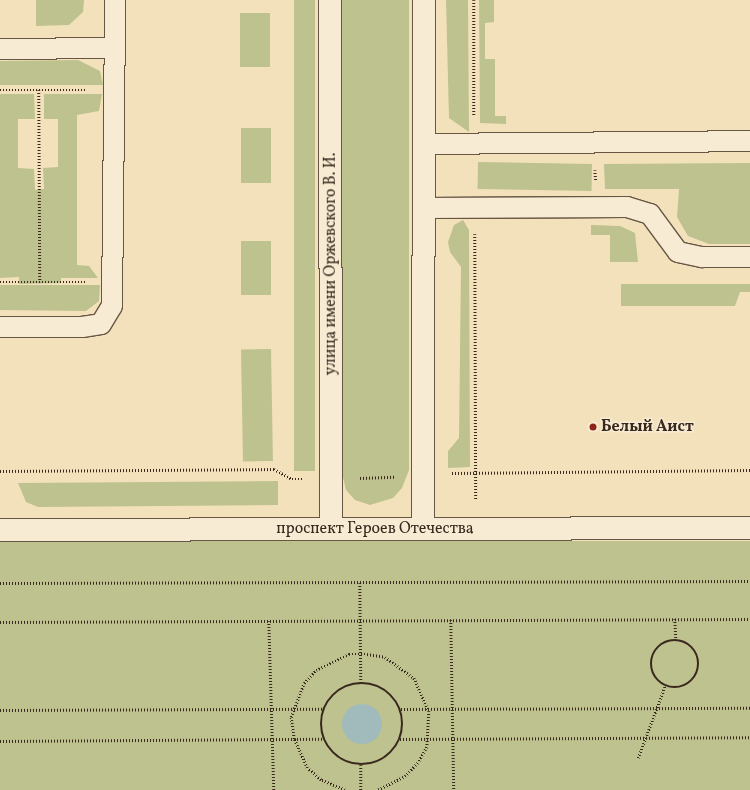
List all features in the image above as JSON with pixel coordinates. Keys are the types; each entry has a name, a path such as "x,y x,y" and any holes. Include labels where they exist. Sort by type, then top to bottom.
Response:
{"street":[{"name":"улица имени Оржевского В. И.","path":"330,0 331,529"},
{"path":"423,528 424,0"},
{"name":"проспект Героев Отечества","path":"0,530 750,528"}],"lane":[{"path":"0,327 82,327 101,324 112,306 114,0"},
{"path":"0,49 114,48"},
{"path":"424,144 750,141"},
{"path":"423,208 627,207 650,214 678,252 702,257 750,257"}],"path":[{"path":"474,0 474,144"},
{"path":"0,90 114,90"},
{"path":"40,90 40,282"},
{"path":"595,162 596,188"},
{"path":"474,208 476,528"},
{"path":"0,282 112,282"},
{"path":"0,471 274,469 292,479 331,480 423,476 476,471 750,470"},
{"path":"0,584 750,581"},
{"path":"360,582 361,683"},
{"path":"0,622 750,619"},
{"path":"451,620 454,790"},
{"path":"675,620 676,641"},
{"path":"269,621 274,790"},
{"path":"676,641 693,649 698,669 686,686 665,686 652,671 651,660 663,643 676,641"},
{"path":"345,790 321,780 308,768 294,739 293,710 304,683 316,670 331,660 360,654 385,657 401,666 414,678 429,709 428,738 418,762 406,776 378,790"},
{"path":"361,683 377,685 389,692 400,709 403,716 400,739 389,755 377,762 361,764 336,755 324,739 324,709 336,692 361,683"},
{"path":"638,758 665,686"},
{"path":"400,709 750,708"},
{"path":"0,710 324,709"},
{"path":"400,739 750,737"},
{"path":"0,740 324,739"},
{"path":"361,764 361,790"}],"green space":[{"path":"36,0 84,0 83,12 69,25 36,26"},
{"path":"294,0 315,0 315,471 294,471"},
{"path":"341,0 409,0 409,470 402,488 393,498 370,505 355,500 346,490 341,469"},
{"path":"446,0 468,0 469,132 449,118"},
{"path":"479,0 494,0 494,22 485,23 485,59 495,59 495,116 506,116 506,124 480,123"},
{"path":"240,13 270,13 270,67 240,67"},
{"path":"78,60 100,71 103,85 0,85 0,61"},
{"path":"0,94 34,94 35,119 18,119 18,168 34,169 35,190 44,189 43,168 58,167 58,119 44,119 44,94 102,94 99,111 77,115 77,265 89,266 98,278 61,278 61,283 19,284 19,277 0,278"},
{"path":"241,128 271,128 271,183 241,183"},
{"path":"478,162 592,164 592,191 478,189"},
{"path":"750,163 750,244 709,244 688,236 677,217 679,189 605,189 604,164"},
{"path":"463,220 469,230 470,467 448,468 448,451 459,438 461,267 450,252 448,242 454,225"},
{"path":"591,225 620,226 635,233 638,262 610,262 610,235 591,235"},
{"path":"241,241 271,241 271,295 241,295"},
{"path":"621,284 750,284 750,292 740,292 735,306 621,306"},
{"path":"0,285 100,285 99,301 86,311 0,310"},
{"path":"271,349 273,461 243,462 241,350"},
{"path":"278,481 278,505 38,507 26,502 18,483"},
{"path":"0,541 750,541 750,790 0,790"}],"water":[{"path":"362,704 370,706 376,710 380,716 382,724 380,732 376,738 370,742 362,744 354,742 348,738 344,732 342,724 344,716 348,710 354,706"}],"place":[{"name":"Белый Аист","path":"593,427"}]}
